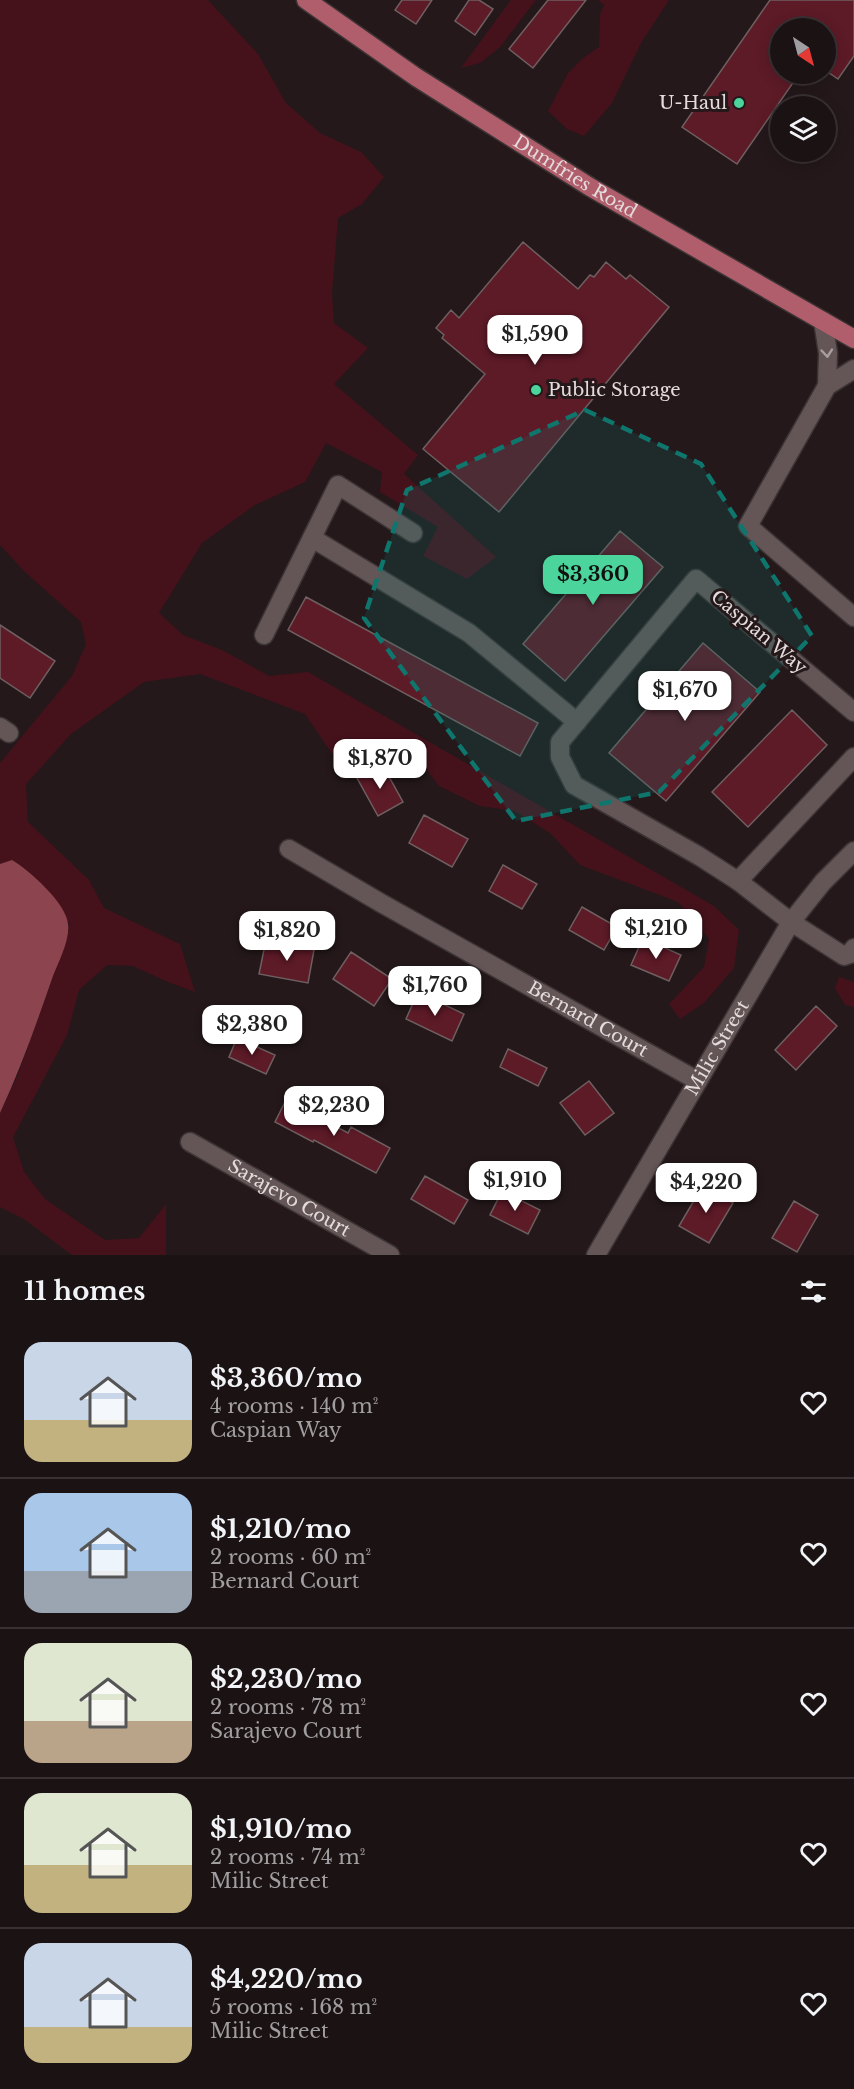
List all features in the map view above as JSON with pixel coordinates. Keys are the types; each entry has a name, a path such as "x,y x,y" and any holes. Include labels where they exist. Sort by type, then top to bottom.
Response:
{"main road":[{"name":"Dumfries Road","path":"306,0 416,77 582,182 854,339"}],"street":[{"path":"823,321 828,353 827,386 748,526 854,618"},
{"path":"827,386 854,369"},
{"path":"264,635 338,485 413,533"},
{"path":"312,538 469,633 577,722"},
{"name":"Caspian Way","path":"854,712 696,579 560,742 560,757 574,784 699,856 738,881 791,922 844,956 850,954 854,948"},
{"path":"738,881 854,758"},
{"name":"Bernard Court","path":"289,849 698,1081"},
{"name":"Milic Street","path":"596,1255 791,922 823,882 854,851"},
{"name":"Sarajevo Court","path":"190,1142 390,1255"}],"highlighted area":[{"path":"585,410 701,464 812,636 659,792 516,821 364,618 407,490"}],"shaded area":[{"path":"0,0 208,0 258,54 286,103 320,133 361,152 384,177 362,204 338,218 332,293 334,323 368,348 334,384 418,455 404,474 496,557 467,579 423,556 438,527 380,492 382,472 326,443 305,482 255,505 202,543 159,613 183,635 222,650 269,676 308,672 714,906 739,930 734,968 704,1003 680,1019 669,1004 704,967 709,939 678,902 580,865 550,833 515,811 480,806 439,786 413,752 370,747 333,755 305,714 200,674 144,682 71,734 26,784 28,822 89,880 104,908 180,944 195,992 133,966 107,965 79,990 67,1035 13,1137 24,1172 45,1199 105,1240 139,1238 166,1204 166,1255 72,1255 24,1219 0,1207 0,1113 17,1077 65,942 69,923 44,888 21,866 12,860 0,864 0,763 72,676 86,644 81,622 25,572 0,545"},
{"path":"511,0 536,0 500,47 480,63 461,68"},
{"path":"598,0 669,0 641,43 612,103 584,136 567,129 548,111 568,73 583,58 599,47 600,15 604,5"},
{"path":"12,860 54,897 66,916 68,930 64,950 0,1113 0,864"},
{"path":"839,977 854,982 854,1007 845,1005 835,988"}],"building":[{"path":"402,0 432,0 416,24 395,10"},
{"path":"469,0 479,0 493,9 475,35 455,21"},
{"path":"548,0 586,0 533,68 509,49"},
{"name":"U-Haul","path":"770,0 854,0 854,56 838,79 836,78 836,18 770,18 770,84 792,84 784,96 770,96 770,116 737,164 682,127"},
{"name":"Public Storage","path":"523,242 578,289 590,275 594,277 606,262 626,279 630,275 669,307 499,512 423,449 485,374 442,338 444,335 436,328 451,310 459,318"},
{"path":"620,531 663,567 565,681 523,644"},
{"path":"306,597 538,723 520,756 288,630"},
{"path":"0,625 55,661 30,698 0,678"},
{"path":"703,643 760,692 666,801 609,753"},
{"path":"792,710 827,745 748,827 712,792"},
{"path":"382,764 403,802 378,816 357,778"},
{"path":"424,815 468,839 452,867 409,843"},
{"path":"503,865 537,884 522,909 489,891"},
{"path":"582,907 617,927 604,950 569,930"},
{"path":"643,938 681,955 669,981 631,965"},
{"path":"266,940 314,950 308,983 259,974"},
{"path":"351,952 392,979 374,1006 333,979"},
{"path":"418,992 464,1014 452,1041 406,1019"},
{"path":"816,1006 837,1026 796,1070 775,1050"},
{"path":"237,1038 275,1055 266,1074 229,1057"},
{"path":"508,1049 547,1068 538,1086 500,1067"},
{"path":"589,1081 614,1113 585,1135 560,1103"},
{"path":"286,1100 348,1133 351,1127 390,1148 376,1173 275,1122"},
{"path":"425,1176 468,1200 454,1224 411,1199"},
{"path":"703,1185 733,1203 709,1243 679,1226"},
{"path":"502,1191 540,1210 528,1234 490,1215"},
{"path":"794,1201 818,1215 797,1252 772,1238"}],"place":[{"name":"U-Haul","path":"739,103"},
{"name":"Public Storage","path":"536,390"}]}
